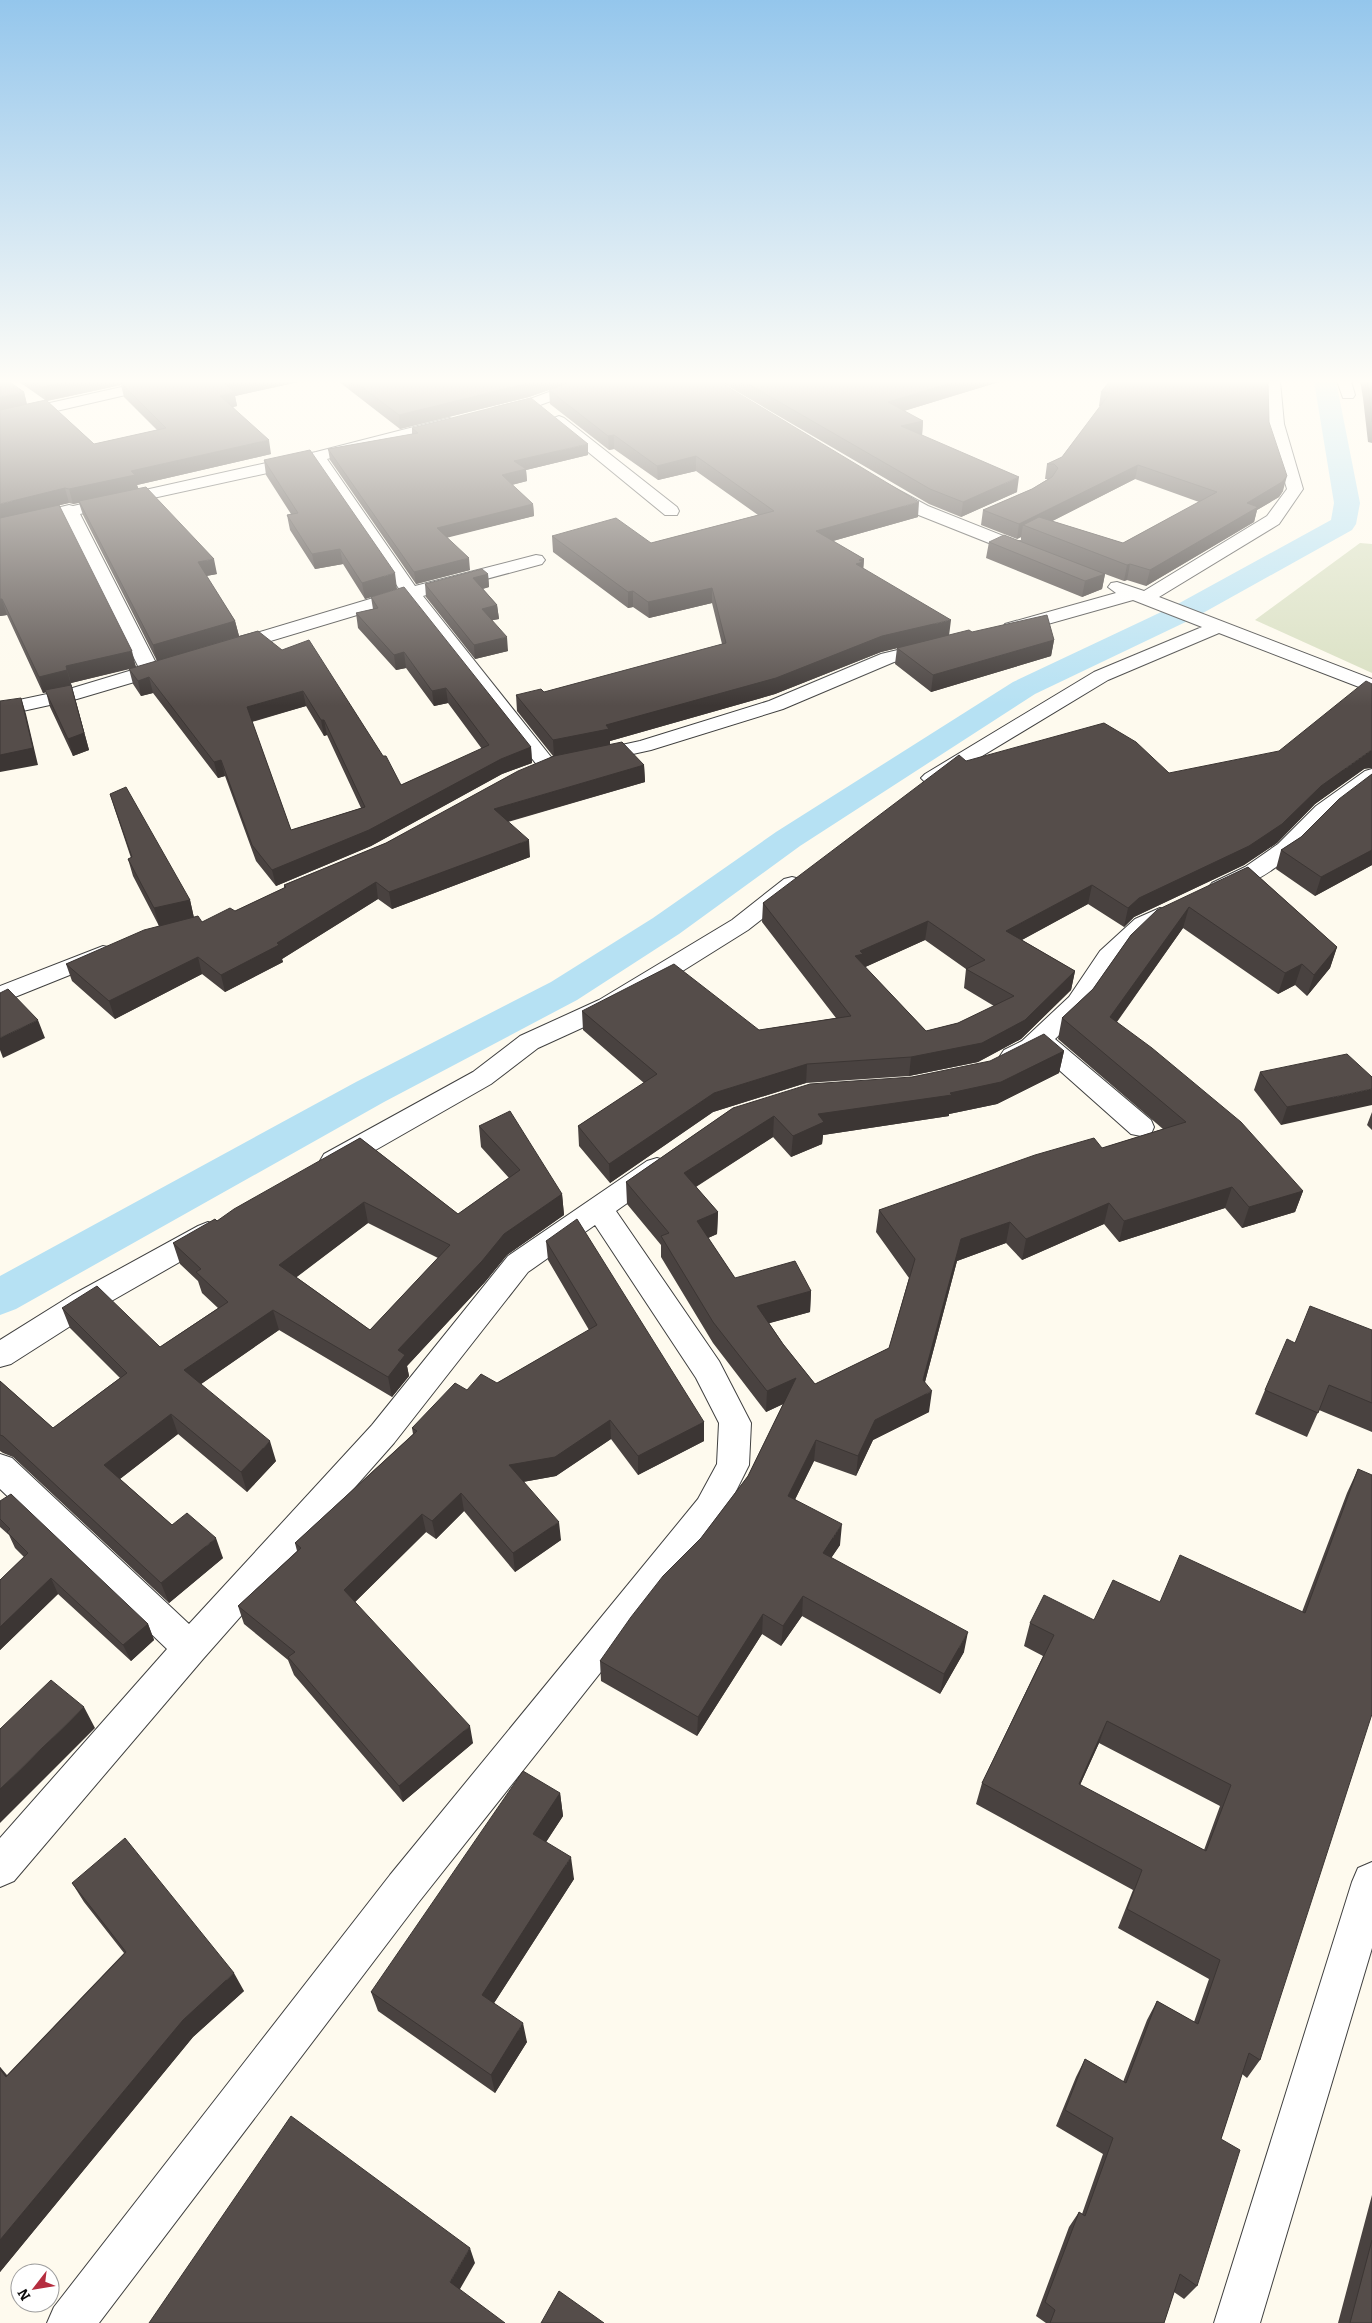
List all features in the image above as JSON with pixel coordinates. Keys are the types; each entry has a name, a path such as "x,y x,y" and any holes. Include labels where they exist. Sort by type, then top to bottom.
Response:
{"street":[{"path":"0,527 165,489"},
{"path":"339,489 411,593 564,762"},
{"path":"644,489 671,511"},
{"path":"888,489 922,510 1043,558"},
{"path":"994,632 1139,596 1273,520 1295,489"},
{"path":"69,510 150,671"},
{"path":"961,526 982,516"},
{"path":"215,652 411,593 536,560"},
{"path":"1097,579 1372,686"},
{"path":"911,794 933,777 1101,676 1220,626"},
{"path":"526,775 564,762 644,746 757,711 888,658 946,644"},
{"path":"0,710 70,695 187,660"},
{"path":"994,1067 1031,1047 1040,1039 1078,1002 1109,956 1143,924 1252,872 1286,849 1324,811 1372,775"},
{"path":"314,1173 482,1078 529,1042 616,1001 740,925 807,872"},
{"path":"0,995 122,946"},
{"path":"1040,1039 1141,1127"},
{"path":"0,1867 190,1648 383,1434 518,1264 677,1154"},
{"path":"70,2323 404,1889 710,1509 733,1465 735,1423 708,1370 599,1208"},
{"path":"0,1355 83,1303 228,1221"},
{"path":"0,1468 190,1648"},
{"path":"1236,2323 1372,1882"}],"green space":[{"path":"1360,543 1372,544 1372,673 1255,620"}],"building":[{"path":"0,489 59,489 0,504"},
{"path":"134,489 148,489 214,559 198,562 235,621 153,645 79,501"},
{"path":"283,489 337,489 395,573 362,583 340,549 312,554 287,515 298,513"},
{"path":"356,489 517,489 533,504 437,528 469,558 414,572"},
{"path":"743,489 898,489 919,502 816,531 864,559 859,560 863,562 856,564 951,620 882,636 776,678 606,725 609,729 553,740 516,695 541,689 544,692 726,643 712,588 648,602 633,591 628,592 552,536 616,518 651,543 774,511"},
{"path":"931,489 991,489 963,502"},
{"path":"1031,489 1089,489 1019,524 983,510"},
{"path":"1209,489 1270,489 1247,503 1258,507 1150,570 1130,564 1127,565 1023,525 1039,517 1123,543 1217,492"},
{"path":"59,505 132,651 66,666 67,670 39,677 2,599 0,599 0,518"},
{"path":"1004,535 1105,574 1085,581 989,542"},
{"path":"482,569 488,574 473,578 497,605 482,609 507,637 474,645 425,584"},
{"path":"404,587 531,747 501,759 369,830 272,870 252,845 221,760 214,762 149,677 138,681 129,669 258,631 282,650 309,640 383,756 386,756 401,785 489,745 446,688 432,691 404,652 394,655 356,613 378,608 371,597","holes":["303,691 321,720 324,720 365,807 291,830 247,707"]},
{"path":"1047,615 1054,640 933,675 897,648 969,630 972,632"},
{"path":"1366,681 1372,684 1372,751 1321,786 1282,824 1249,846 1139,898 1128,908 1092,885 1006,931 1075,971 1025,1020 982,1043 911,1057 807,1064 714,1093 609,1164 578,1126 657,1074 582,1011 674,964 759,1030 851,1016 763,903 959,755 966,761 1104,723 1136,742 1169,773 1279,751","holes":["928,921 985,960 966,969 1014,996 958,1023 926,1031 855,956 863,954 860,951"]},
{"path":"71,685 84,733 68,739 45,690"},
{"path":"21,698 33,748 0,755 0,701"},
{"path":"622,742 644,765 494,809 529,840 389,892 376,882 277,943 279,945 221,975 198,957 109,1001 66,964 144,930 198,916 202,922 230,908 235,911 286,887 284,885 386,843 518,771 554,756"},
{"path":"1372,774 1372,850 1321,877 1281,850 1301,837 1339,799"},
{"path":"126,787 190,900 154,908 128,859 132,857 110,794"},
{"path":"1248,867 1337,947 1314,975 1302,964 1285,973 1189,907 1110,1017 1152,1048 1241,1122 1303,1191 1249,1207 1232,1187 1124,1221 1109,1203 1026,1239 1010,1222 961,1239 923,1380 932,1391 875,1420 858,1456 816,1440 788,1496 842,1524 823,1553 968,1632 944,1674 803,1596 783,1626 763,1614 698,1717 600,1661 663,1576 701,1538 748,1476 796,1378 767,1391 713,1322 661,1236 669,1233 626,1182 733,1108 810,1084 912,1077 990,1061 1044,1034 1064,1051 1001,1082 950,1093 952,1095 818,1114 824,1122 793,1136 774,1116 684,1173 718,1212 697,1221 735,1278 795,1261 811,1291 757,1306 783,1344 815,1384 889,1348 915,1259 879,1210 1035,1155 1094,1138 1102,1148 1186,1122 1062,1018 1093,989 1131,935 1157,910"},
{"path":"8,989 38,1020 0,1038 0,993"},
{"path":"1347,1054 1372,1077 1372,1089 1287,1107 1260,1072"},
{"path":"510,1111 562,1194 504,1234 482,1261 398,1350 405,1355 388,1377 273,1310 184,1370 270,1441 241,1472 171,1414 104,1465 172,1525 187,1513 216,1538 161,1583 0,1435 0,1381 53,1428 127,1373 62,1308 97,1286 160,1347 228,1302 196,1272 201,1269 173,1243 215,1219 217,1221 234,1209 360,1138 458,1214 520,1170 479,1126","holes":["364,1202 450,1245 370,1330 279,1265"]},
{"path":"577,1219 704,1422 638,1456 610,1420 555,1457 509,1465 559,1522 513,1553 461,1493 432,1521 422,1514 344,1590 470,1726 399,1786 288,1657 295,1652 238,1606 301,1548 295,1543 417,1431 412,1428 455,1383 467,1390 481,1374 497,1383 597,1325 546,1241"},
{"path":"1310,1306 1372,1330 1372,1403 1329,1385 1318,1413 1265,1390 1287,1339 1295,1343"},
{"path":"1358,1469 1372,1475 1372,1714 1260,2060 1249,2053 1221,2139 1240,2150 1197,2286 1180,2274 1164,2323 1050,2323 1055,2310 1045,2302 1079,2212 1085,2216 1113,2138 1065,2110 1085,2059 1126,2083 1157,2001 1198,2024 1220,1960 1127,1909 1142,1870 982,1783 1054,1635 1030,1623 1044,1595 1094,1620 1113,1580 1160,1602 1180,1555 1305,1613","holes":["1107,1721 1231,1785 1206,1851 1079,1784"]},
{"path":"11,1494 148,1624 123,1645 51,1578 0,1627 0,1580 28,1553 7,1532 10,1529 0,1519 0,1501"},
{"path":"51,1680 84,1707 0,1789 0,1729"},
{"path":"523,1771 560,1793 533,1834 571,1857 482,1995 523,2023 491,2075 371,1992"},
{"path":"125,1838 234,1973 183,2020 0,2240 0,2069 6,2077 126,1952 72,1883"},
{"path":"291,2116 470,2248 450,2282 505,2323 149,2323"},
{"path":"1372,2240 1372,2323 1350,2323"},
{"path":"559,2291 604,2323 541,2323"}],"waterway":[{"path":"0,1297 370,1092 564,991 666,926 788,839 1024,688 1184,612 1343,524 1347,503 1345,489"}]}
